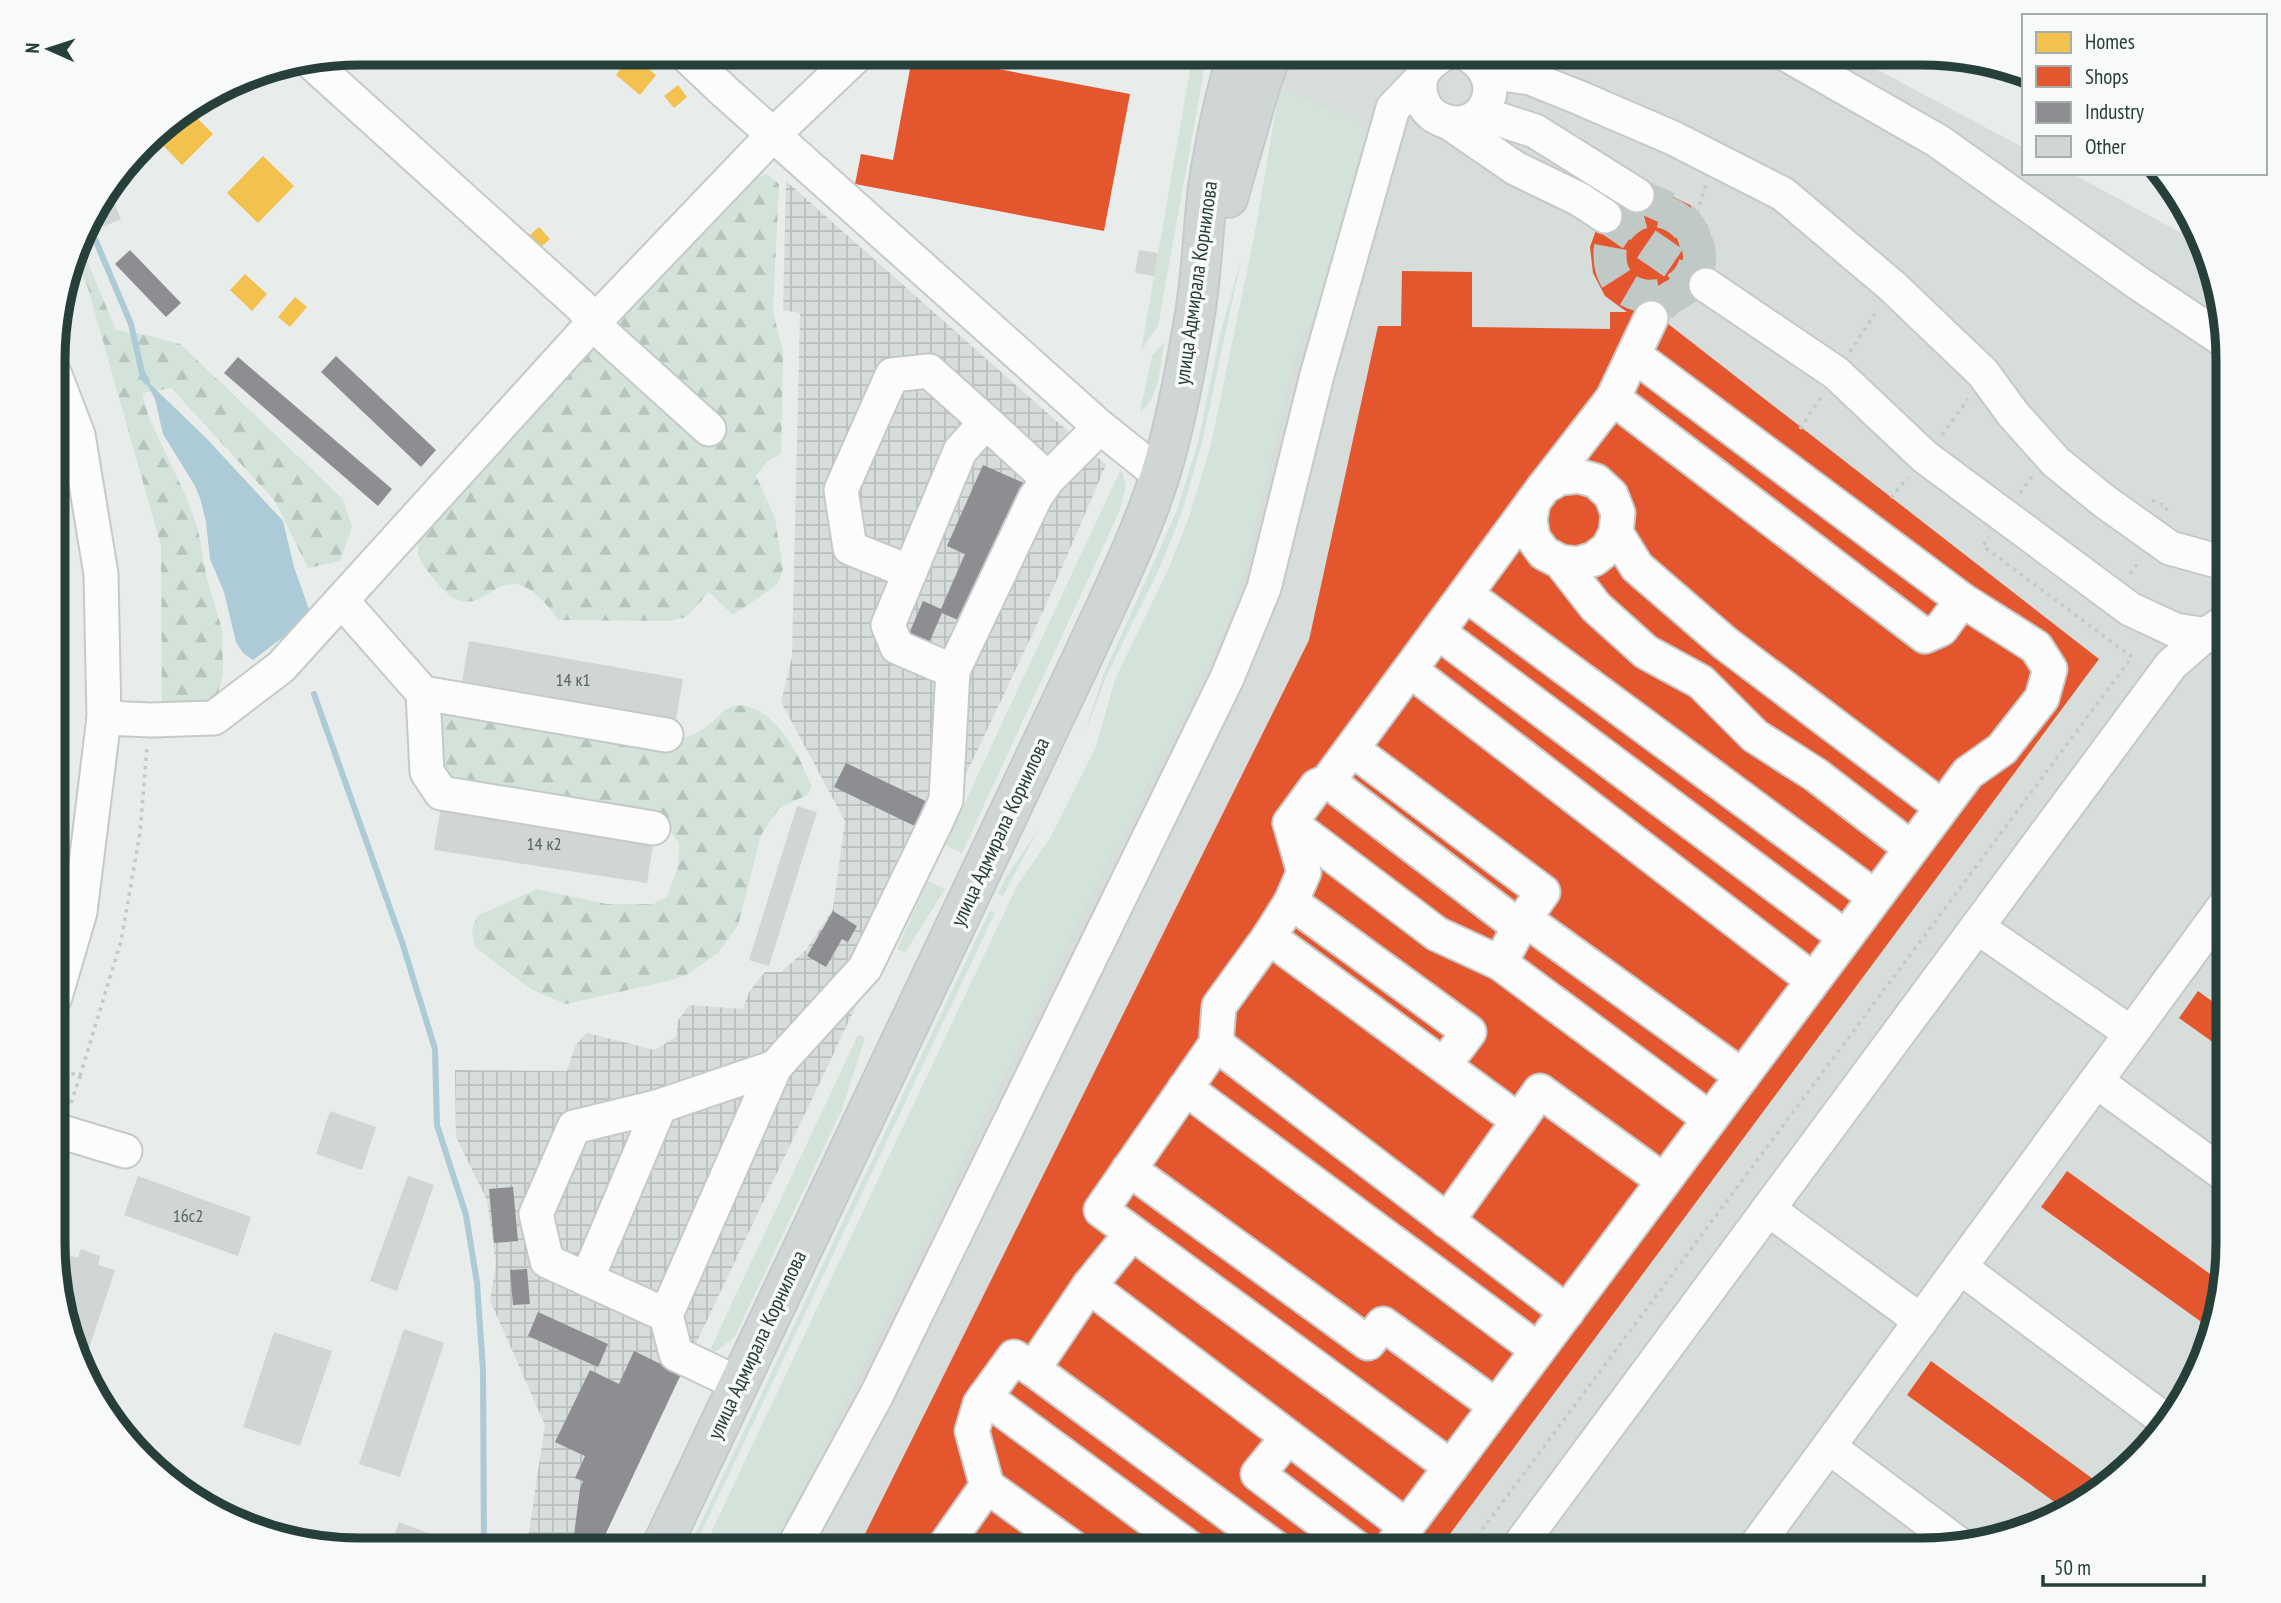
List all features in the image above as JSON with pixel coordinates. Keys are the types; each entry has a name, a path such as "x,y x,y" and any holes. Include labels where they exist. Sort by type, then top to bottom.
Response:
{"main road":[{"path":"1195,312 1268,65"},
{"name":"улица Адмирала Корнилова","path":"666,1538 1079,665 1129,554 1160,475 1180,395 1195,312 1209,186 1234,66"}],"street":[{"path":"697,65 1100,427 1160,475"},
{"path":"104,718 214,718 281,667 594,322 773,135 846,65"},
{"path":"799,1538 876,1396 1227,678 1264,588 1317,375 1411,97 1427,65"},
{"path":"1461,122 1485,109 1491,91 1478,65"},
{"path":"1480,65 1535,131"},
{"path":"1487,65 1530,78 1673,138 1783,194 1892,286 1983,373 2013,414 2056,462 2104,501 2170,548 2216,561"},
{"path":"1805,65 1938,141 2216,336"},
{"path":"317,68 581,306 607,337 709,429"},
{"path":"1411,97 1433,117 1461,122 1501,120 1535,131 1637,195"},
{"path":"1461,122 1515,168 1579,199 1605,216"},
{"path":"1706,285 1836,373 1925,457 2130,609 2175,630 2216,631"},
{"path":"1290,823 1317,786 1328,781 1539,494 1604,411 1651,317"},
{"path":"1399,1538 1968,773 2001,749 2042,698 2050,669 2036,647 1962,600 1634,355"},
{"path":"910,572 850,548 842,490 892,375 929,371 1048,479"},
{"path":"65,401 78,435 101,574 104,718 80,912 65,963"},
{"path":"1596,481 1604,411"},
{"path":"1604,411 1925,636 1941,629 1962,600"},
{"path":"953,671 897,647 888,625 960,451 986,422"},
{"path":"739,1384 676,1354 666,1315 775,1067 865,968 947,800 953,671 1035,498 1048,479 1100,427"},
{"path":"1493,560 1517,549 1552,558 1578,564 1594,559 1608,548 1616,533 1618,513 1611,495 1596,481 1579,476 1560,478 1539,494 1530,520 1533,538 1552,558 1596,607 1647,652 1701,682 1755,736 1816,775 1912,848"},
{"path":"1616,533 1637,567 1725,643 1942,807"},
{"path":"2170,548 2199,555 2216,555"},
{"path":"1467,595 1875,897"},
{"path":"342,601 423,693 427,772 441,793 653,828"},
{"path":"1438,632 1845,937"},
{"path":"1525,1538 2171,665 2216,634"},
{"path":"1410,670 1813,981"},
{"path":"423,693 666,735"},
{"path":"1352,749 1543,892 1522,922 1500,963"},
{"path":"1328,781 1509,919 1532,925 1742,1076"},
{"path":"1290,823 1304,872 1290,902 1269,937 1219,1006 1216,1044 1101,1210 1451,1467"},
{"path":"1290,823 1437,934 1500,963 1710,1119"},
{"path":"1290,902 1469,1032 1444,1065"},
{"path":"1762,1538 2216,917"},
{"path":"1977,927 2131,1033"},
{"path":"1269,937 1519,1121"},
{"path":"1216,1044 1567,1312"},
{"path":"666,1315 547,1261 536,1214 574,1127 660,1106 775,1067"},
{"path":"2096,1081 2216,1168"},
{"path":"1185,1088 1538,1350"},
{"path":"1447,1221 1540,1091 1664,1181"},
{"path":"587,1279 660,1106"},
{"path":"65,1133 125,1152"},
{"path":"1129,1169 1368,1343 1384,1324 1496,1406"},
{"path":"1768,1209 1921,1321"},
{"path":"1033,1369 1089,1286 1132,1233"},
{"path":"1960,1268 2160,1416"},
{"path":"1089,1286 1288,1437 1397,1538"},
{"path":"1059,1538 987,1486 972,1431 980,1404 1014,1357 1262,1538"},
{"path":"985,1397 1176,1538"},
{"path":"1288,1437 1258,1475 1344,1538"},
{"path":"1829,1447 1949,1537"},
{"path":"950,1538 987,1486"}],"path":[{"path":"1800,429 1892,286"},
{"path":"1891,498 1959,414 1983,373"},
{"path":"1476,1538 2132,657 1983,546 2038,469 2045,449"},
{"path":"80,1076 121,942 139,834 148,741"}],"shaded area":[{"path":"1289,65 1868,65 2022,147 2022,175 2075,175 2190,238 2211,302 2216,340 2216,1263 2211,1301 2201,1338 2177,1391 2155,1423 2130,1452 2101,1477 2069,1499 2016,1523 1979,1533 1941,1538 709,1538 1018,884 1051,837 1096,747 1115,680 1169,568 1190,515 1211,445 1254,238 1280,88"},
{"path":"786,181 1106,465 1042,614 604,1538 528,1538 545,1425 490,1300 496,1264 487,1200 456,1137 455,1070 567,1071 575,1046 587,1033 655,1050 676,1037 678,1021 689,1005 743,1009 749,992 765,972 781,972 806,950 833,909 845,821 781,702 792,657 800,313 783,310"}],"green space":[{"path":"1191,65 1205,65 1158,326 1141,351"},
{"path":"1280,88 1354,121 1364,133 1368,144 1322,313 1300,335 1241,585 1214,654 1084,910 779,1538 709,1538 1018,884 1051,837 1096,747 1115,680 1169,568 1190,515 1211,445 1254,238"},
{"path":"767,174 779,184 773,312 783,351 781,453 767,462 756,476 775,518 783,569 777,585 733,615 709,592 686,617 668,621 559,620 534,592 511,584 472,601 461,601 448,594 421,562 418,553 420,534 750,180"},
{"path":"84,254 116,330 180,344 343,499 352,527 340,561 308,568 275,501 171,388 142,393 149,418 185,494 198,529 207,579 222,629 223,674 215,703 162,713 161,546 88,288 79,268"},
{"path":"1242,256 1202,443 1182,512 1161,565 1106,677 1084,736 1103,676 1177,510 1198,442 1220,335"},
{"path":"1164,343 1155,390 1147,406 1140,412 1152,356"},
{"path":"1121,469 1126,485 1120,510 962,853 945,845"},
{"path":"436,705 655,743 694,734 727,709 748,706 758,710 783,733 812,786 807,795 779,808 761,835 738,925 718,953 688,974 672,980 566,1004 532,990 475,947 472,931 477,916 537,889 607,904 653,904 667,897 678,866 679,843 663,821 443,784"},
{"path":"1038,830 1003,896 998,894 1006,877"},
{"path":"928,881 945,889 905,953 897,949"},
{"path":"990,910 995,913 699,1538 695,1538"},
{"path":"858,1035 865,1038 842,1109 735,1336 717,1351 709,1352"}],"water":[{"path":"143,377 207,439 283,521 294,567 310,612 303,622 253,660 243,653 236,642 224,592 210,559 200,498 163,434 155,399"}],"building: Homes":[{"path":"624,65 644,65 656,75 640,95 616,75"},
{"path":"678,85 687,97 674,108 664,96"},
{"path":"194,115 213,134 182,165 160,142"},
{"path":"263,156 294,186 258,223 227,193"},
{"path":"539,227 550,239 534,253 523,241"},
{"path":"245,274 267,294 252,311 230,290"},
{"path":"295,297 307,307 290,327 278,317"}],"building: Shops":[{"path":"911,65 977,65 1130,94 1104,231 855,184 861,154 893,160"},
{"path":"1641,193 1667,194 1690,205 1707,225 1715,249 1712,275 1698,298 1677,313 1658,316 2099,659 1447,1538 863,1538 1309,640 1378,326 1401,326 1402,271 1472,272 1472,327 1610,329 1610,312 1627,312 1605,296 1593,273 1590,247 1599,222 1616,203"},
{"path":"2198,991 2216,1004 2216,1044 2179,1018"},
{"path":"2067,1171 2215,1277 2205,1324 2041,1207"},
{"path":"1931,1361 2096,1481 2058,1505 1907,1395"}],"building: Industry":[{"path":"130,250 181,303 166,317 115,264"},
{"path":"336,356 436,450 421,467 321,372"},
{"path":"238,357 392,489 378,506 224,373"},
{"path":"983,465 1026,484 965,623 942,613 928,645 908,636 923,601 941,609 965,554 947,546"},
{"path":"846,763 938,807 927,832 834,787"},
{"path":"833,911 857,926 848,942 842,939 826,967 807,956"},
{"path":"513,1187 518,1241 494,1243 489,1189"},
{"path":"527,1269 530,1304 513,1305 510,1270"},
{"path":"538,1312 608,1344 598,1367 528,1336"},
{"path":"634,1351 681,1374 604,1538 574,1538 583,1481 575,1478 585,1456 555,1442 590,1370 619,1384"}],"building: Other":[{"path":"112,199 121,219 103,227 100,220"},
{"path":"1139,250 1158,253 1154,276 1135,273"},
{"path":"469,641 683,679 676,719 462,681"},
{"path":"441,805 654,838 647,883 434,850"},
{"path":"797,806 817,812 769,966 749,960"},
{"path":"330,1111 376,1127 362,1170 316,1154"},
{"path":"138,1176 251,1217 238,1256 124,1215"},
{"path":"408,1176 434,1185 397,1291 370,1281"},
{"path":"81,1249 100,1256 98,1265 115,1270 87,1355 70,1301 65,1254 78,1258"},
{"path":"404,1329 444,1343 400,1477 359,1464"},
{"path":"274,1332 332,1351 300,1446 243,1427"},
{"path":"399,1522 434,1535 433,1538 393,1538"}],"waterway":[{"path":"93,234 131,324 143,377 147,382"},
{"path":"314,694 402,942 435,1049 437,1125 466,1215 477,1283 483,1370 484,1538"}],"tunnel":[{"path":"1637,195 1670,210 1686,222 1694,236 1695,240 1696,244 1695,265 1686,280 1673,291 1657,296 1640,295 1625,288 1614,276 1610,247 1621,226 1639,213 1655,211 1670,214 1683,223 1693,235 1699,250 1699,267 1691,283 1667,300 1651,318"},
{"path":"1605,216 1706,285"}]}
